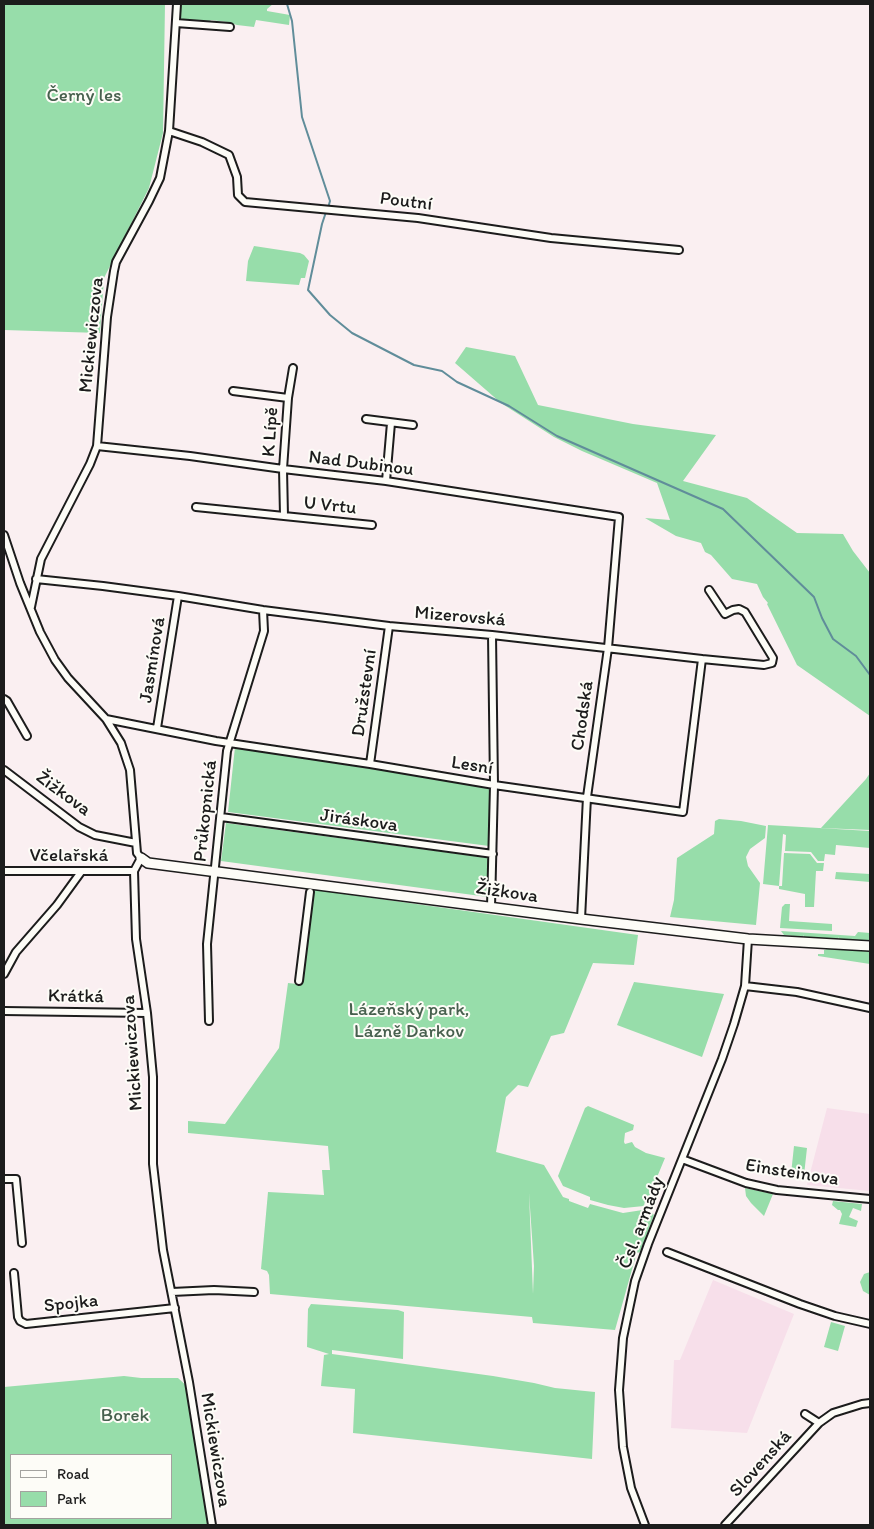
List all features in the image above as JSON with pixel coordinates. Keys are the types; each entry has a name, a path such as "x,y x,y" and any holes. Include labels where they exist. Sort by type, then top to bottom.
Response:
{"street":[{"name":"Mickiewiczova","path":"31,608 41,559 90,464 97,446 106,317 116,262 160,178 170,131 177,4"},
{"path":"176,23 230,27"},
{"name":"Poutní","path":"170,131 202,142 229,156 237,177 238,195 245,202 418,218 551,238 679,250"},
{"name":"K Lípě","path":"283,469 288,398 294,368"},
{"name":"K Lípě","path":"233,391 288,398"},
{"path":"366,419 391,424 413,425"},
{"path":"386,481 391,424"},
{"name":"Nad Dubinou","path":"97,446 386,481 619,517"},
{"name":"U Vrtu","path":"283,469 284,516"},
{"name":"U Vrtu","path":"196,507 372,526"},
{"name":"Chodská","path":"581,919 587,797 608,648 619,517"},
{"path":"4,536 20,583 40,632 55,660 68,678 106,719 121,743 130,770 137,853 141,858"},
{"name":"Mizerovská","path":"36,579 178,596 263,610 389,626 492,635 702,660 764,665 772,663 773,658 744,612 739,609 726,614 709,590"},
{"name":"Jasmínová","path":"157,728 178,596"},
{"name":"Průkopnická","path":"209,1021 207,944 229,742 264,631 263,610"},
{"name":"Družstevní","path":"370,764 389,626"},
{"path":"491,907 494,785 492,635"},
{"name":"Lesní","path":"106,719 216,741 494,785 683,812 702,660"},
{"path":"4,699 27,736"},
{"name":"Žižkova","path":"4,770 79,827 94,835 136,843"},
{"name":"Jiráskova","path":"221,817 493,854"},
{"name":"Mickiewiczova","path":"141,858 134,871 136,939 147,1013 153,1077 153,1164 162,1250 189,1382 212,1525"},
{"name":"Žižkova","path":"141,858 148,862 581,919 748,939 870,946"},
{"name":"Včelařská","path":"4,871 134,871"},
{"path":"4,974 16,952 58,906 81,872"},
{"path":"299,981 310,892"},
{"name":"Čsl. armády","path":"644,1525 631,1488 623,1447 619,1390 623,1338 635,1282 648,1244 722,1059 745,986 748,939"},
{"path":"745,986 797,992 870,1008"},
{"name":"Krátká","path":"4,1011 147,1013"},
{"name":"Einsteinova","path":"682,1159 717,1174 778,1190 870,1199"},
{"path":"4,1179 16,1179 22,1243"},
{"path":"667,1252 796,1303 835,1316 870,1324"},
{"name":"Spojka","path":"14,1273 18,1316 20,1321 26,1324 175,1308"},
{"path":"172,1292 214,1290 254,1292"},
{"name":"Slovenská","path":"725,1525 819,1423 833,1413 870,1403"},
{"name":"Slovenská","path":"805,1414 819,1423"}],"shaded area":[{"path":"827,1108 870,1114 870,1191 807,1185"},
{"path":"713,1280 794,1314 747,1433 671,1428 674,1360 680,1360"}],"green space":[{"name":"Černý les","path":"4,4 165,4 163,133 149,188 104,278 100,333 4,330"},
{"path":"181,4 273,4 267,11 290,15 289,25 256,20 254,27 211,20 208,23 181,19"},
{"path":"254,246 304,255 309,261 305,278 301,278 299,285 246,281 248,261"},
{"path":"466,347 515,356 538,405 633,424 716,435 683,481 747,498 797,533 843,534 870,573 870,716 797,665 757,584 732,579 711,555 705,552 701,543 676,536 645,518 670,520 657,483 554,437 501,403 455,363"},
{"path":"235,747 486,785 491,789 489,846 228,812"},
{"path":"870,773 870,830 821,828 866,779"},
{"path":"719,819 766,826 765,838 750,849 746,857 748,866 760,883 756,925 670,917 674,900 677,858 714,834 715,821"},
{"path":"226,823 489,858 488,897 221,861"},
{"path":"768,825 870,831 870,848 836,845 835,855 825,854 824,861 818,861 811,852 785,851 786,835 783,834 779,886 763,884"},
{"path":"784,853 810,854 817,863 824,863 823,871 816,871 814,907 805,907 805,894 779,889 779,886 782,886"},
{"path":"836,872 870,874 870,882 835,879"},
{"name":"Lázeňský park, Lázně Darkov","path":"309,889 638,935 634,965 593,963 564,1033 551,1036 528,1087 518,1085 506,1097 496,1152 544,1165 563,1197 569,1199 569,1201 588,1208 590,1204 623,1213 649,1209 654,1215 640,1252 637,1253 615,1330 533,1323 532,1317 270,1294 269,1275 267,1271 261,1269 268,1192 324,1195 322,1170 330,1170 328,1146 188,1133 188,1121 225,1124 279,1048 288,983 297,984","holes":["529,1193 534,1266 533,1294"]},
{"path":"785,904 790,904 789,921 832,924 832,931 780,928 782,907"},
{"path":"781,931 855,936 858,932 870,933 870,941 839,939 839,937 838,939 784,935"},
{"path":"832,948 870,951 870,964 818,956 818,954 824,954 824,950"},
{"path":"634,982 724,994 702,1057 617,1025"},
{"path":"588,1106 634,1125 633,1130 625,1133 625,1144 632,1142 635,1147 646,1153 665,1158 650,1194 650,1200 645,1201 644,1206 624,1208 608,1205 590,1200 590,1197 563,1186 558,1176 585,1108"},
{"path":"794,1146 807,1148 804,1175 791,1174"},
{"path":"745,1188 773,1194 764,1216 746,1196"},
{"path":"833,1201 862,1204 861,1211 853,1208 849,1217 858,1221 856,1227 839,1224 842,1214 840,1210 832,1205"},
{"path":"870,1272 870,1295 863,1291 860,1282 864,1274"},
{"path":"311,1304 404,1312 403,1359 332,1350 332,1354 493,1376 555,1388 595,1392 592,1459 353,1433 355,1389 321,1386 324,1355 329,1354 307,1347 308,1309"},
{"path":"831,1322 845,1326 838,1351 824,1347"},
{"name":"Borek","path":"124,1376 178,1378 189,1388 209,1525 4,1525 4,1387"}],"waterway":[{"path":"287,4 292,21 302,117 330,201 328,208"},
{"path":"326,212 308,290 330,315 352,333 414,365 442,371 457,382 509,406 557,436 723,509 814,597 833,639 856,656 870,675"}]}
